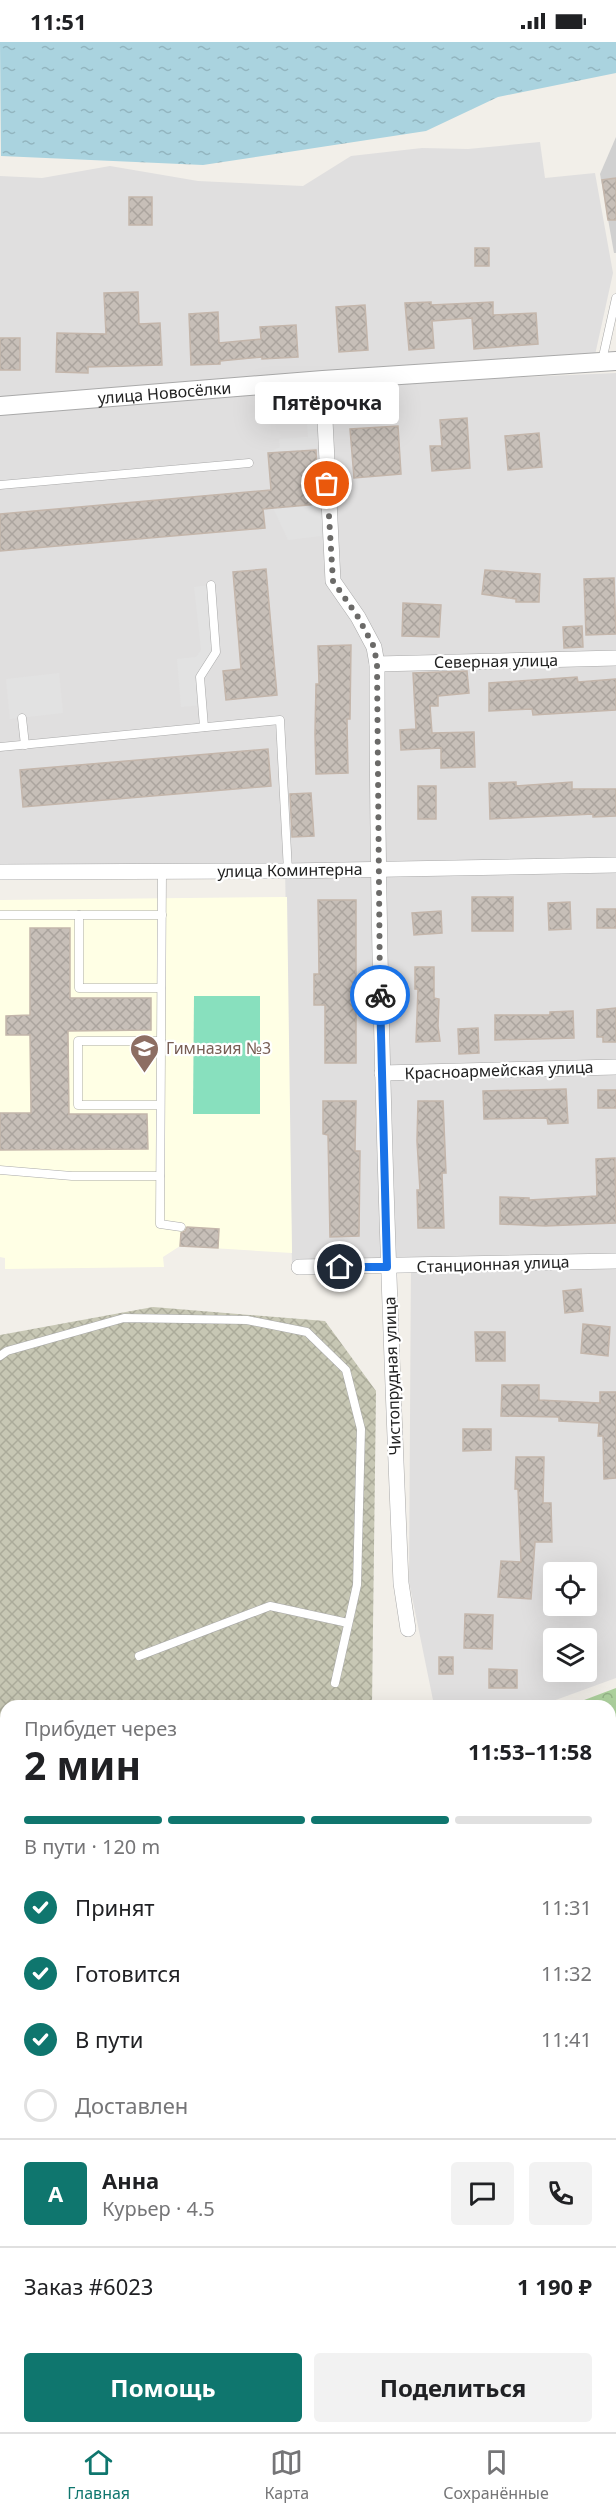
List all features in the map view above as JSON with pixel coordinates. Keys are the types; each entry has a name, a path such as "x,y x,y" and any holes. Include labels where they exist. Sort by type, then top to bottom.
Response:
{"street":[{"name":"улица Новосёлки","path":"0,406 323,380 609,361"},
{"name":"Чистопрудная улица","path":"323,380 333,581 358,617 374,647 377,664 377,869 387,1267 401,1583 408,1629"},
{"name":"Северная улица","path":"377,664 616,658"},
{"name":"улица Коминтерна","path":"0,872 288,871 616,865"},
{"name":"Красноармейская улица","path":"382,1073 616,1067"},
{"name":"Станционная улица","path":"299,1267 616,1261"}],"lane":[{"path":"609,361 616,298"},
{"path":"0,485 249,463"},
{"path":"204,727 200,677 216,652 211,585"},
{"path":"22,718 25,745"},
{"path":"0,747 280,720 288,871"},
{"path":"162,871 160,1224 181,1227"},
{"path":"0,915 162,915"},
{"path":"79,915 79,988 161,988"},
{"path":"160,1105 78,1105 78,1041 161,1041"},
{"path":"0,1170 72,1176 160,1176"},
{"path":"0,1356 124,1318 247,1320 307,1332 346,1370 361,1429 357,1584 335,1683"},
{"path":"139,1656 270,1606 348,1623"}],"shaded area":[{"path":"616,137 616,253 614,253 600,174"},
{"path":"540,142 545,178 595,173 613,273 595,355 0,397 0,176 42,178 110,166 198,181 303,186 351,156 422,148 468,149"},
{"path":"616,373 616,1678 556,1700 433,1700 409,1582 411,1259 292,1265 285,866 0,868 0,411 336,385"},
{"path":"306,411 323,411 324,447 268,453 280,447 279,439 308,437"},
{"path":"329,502 330,535 288,540 273,508"},
{"path":"211,585 216,652 200,677 202,705 181,707 177,659 196,657 201,650 194,587"},
{"path":"59,673 63,713 10,719 6,679"},
{"name":"Гимназия №3","path":"287,897 292,1253 180,1246 163,1257 164,1267 5,1269 5,1258 0,1257 0,900"},
{"path":"153,1307 325,1321 376,1391 372,1700 0,1700 0,1335"}],"green space":[{"path":"194,996 260,996 260,1114 193,1114"},
{"path":"616,1688 616,1700 584,1700"}],"water":[{"path":"0,42 616,42 616,73 498,97 426,131 203,165 1,156"}],"building":[{"path":"616,178 616,220 608,220 602,180"},
{"path":"129,197 152,197 152,225 129,225"},
{"path":"475,248 489,248 489,266 475,266"},
{"path":"138,292 139,324 160,323 162,365 88,367 88,373 56,372 57,333 106,334 104,293"},
{"path":"431,302 431,305 493,302 493,315 536,313 538,344 474,349 472,318 432,321 434,348 409,350 405,303"},
{"path":"365,305 368,350 339,352 336,307"},
{"path":"218,312 219,343 261,339 260,327 296,325 298,357 262,359 262,357 220,361 220,364 191,365 189,314"},
{"path":"0,338 20,338 20,370 0,370"},
{"path":"467,418 470,468 432,471 430,446 442,446 440,420"},
{"path":"398,426 401,474 354,478 350,429"},
{"path":"539,433 542,467 508,470 505,436"},
{"path":"316,450 319,504 263,509 265,528 0,551 0,514 271,490 268,453"},
{"path":"266,569 277,695 226,700 223,671 241,669 233,572"},
{"path":"485,570 540,574 539,602 516,602 516,599 482,594"},
{"path":"614,578 616,634 586,635 584,579"},
{"path":"403,603 441,605 439,637 402,636"},
{"path":"582,626 583,647 564,648 563,627"},
{"path":"351,645 350,719 347,719 348,773 316,774 318,646"},
{"path":"467,671 469,693 438,696 438,706 430,706 432,733 474,732 475,767 441,768 441,748 401,750 400,730 416,729 413,673"},
{"path":"577,677 578,682 616,679 616,710 533,715 532,709 489,711 489,683"},
{"path":"268,749 271,786 23,807 20,770"},
{"path":"516,782 516,786 572,782 572,789 616,789 616,816 593,817 593,814 490,819 489,783"},
{"path":"418,786 436,786 436,819 418,819"},
{"path":"311,793 314,836 292,837 290,794"},
{"path":"472,897 513,897 513,931 472,931"},
{"path":"318,900 356,900 356,1063 325,1063 325,1005 314,1005 314,974 319,974"},
{"path":"570,902 571,929 549,930 548,903"},
{"path":"597,909 616,909 616,928 597,928"},
{"path":"441,911 442,933 414,935 412,913"},
{"path":"30,928 70,928 70,998 151,998 151,1030 68,1031 69,1114 147,1114 148,1149 0,1150 0,1113 31,1113 30,1035 6,1035 6,1016 30,1015"},
{"path":"415,967 434,967 434,998 439,999 440,1041 416,1042 418,989 415,989"},
{"path":"616,1008 616,1042 603,1042 603,1037 597,1037 597,1010"},
{"path":"573,1011 574,1038 495,1040 495,1015 550,1015 550,1012"},
{"path":"478,1028 479,1053 459,1054 458,1029"},
{"path":"566,1089 568,1123 548,1124 547,1118 484,1119 483,1091"},
{"path":"598,1090 616,1090 616,1108 598,1108"},
{"path":"323,1101 356,1101 355,1151 360,1151 359,1236 330,1237 328,1135 323,1134"},
{"path":"418,1101 443,1101 446,1173 442,1173 444,1228 418,1228 417,1190 420,1190 417,1141"},
{"path":"615,1158 616,1223 545,1226 500,1224 500,1197 529,1198 529,1200 597,1196 596,1159"},
{"path":"187,1227 219,1229 218,1248 180,1246 181,1233"},
{"path":"581,1289 583,1311 565,1313 563,1291"},
{"path":"583,1324 610,1327 608,1356 581,1353"},
{"path":"475,1332 505,1332 505,1361 476,1361"},
{"path":"502,1385 539,1385 539,1400 600,1403 600,1392 616,1392 616,1478 604,1479 603,1436 598,1436 599,1423 559,1421 559,1417 501,1416"},
{"path":"463,1429 491,1429 491,1450 463,1451"},
{"path":"516,1457 544,1457 543,1503 551,1503 552,1542 535,1542 531,1599 498,1597 501,1561 521,1562 518,1489 515,1489"},
{"path":"465,1614 493,1615 492,1649 464,1648"},
{"path":"439,1657 453,1657 453,1674 439,1674"},
{"path":"489,1669 517,1670 517,1688 489,1688"}],"way so far":[{"path":"327,484 333,581 358,617 374,647 377,664 377,869 380,995"}],"place":[{"name":"Пятёрочка","path":"327,484"},
{"name":"Гимназия №3","path":"145,1074"}],"route":[{"path":"340,1267 387,1267 380,995"}]}
